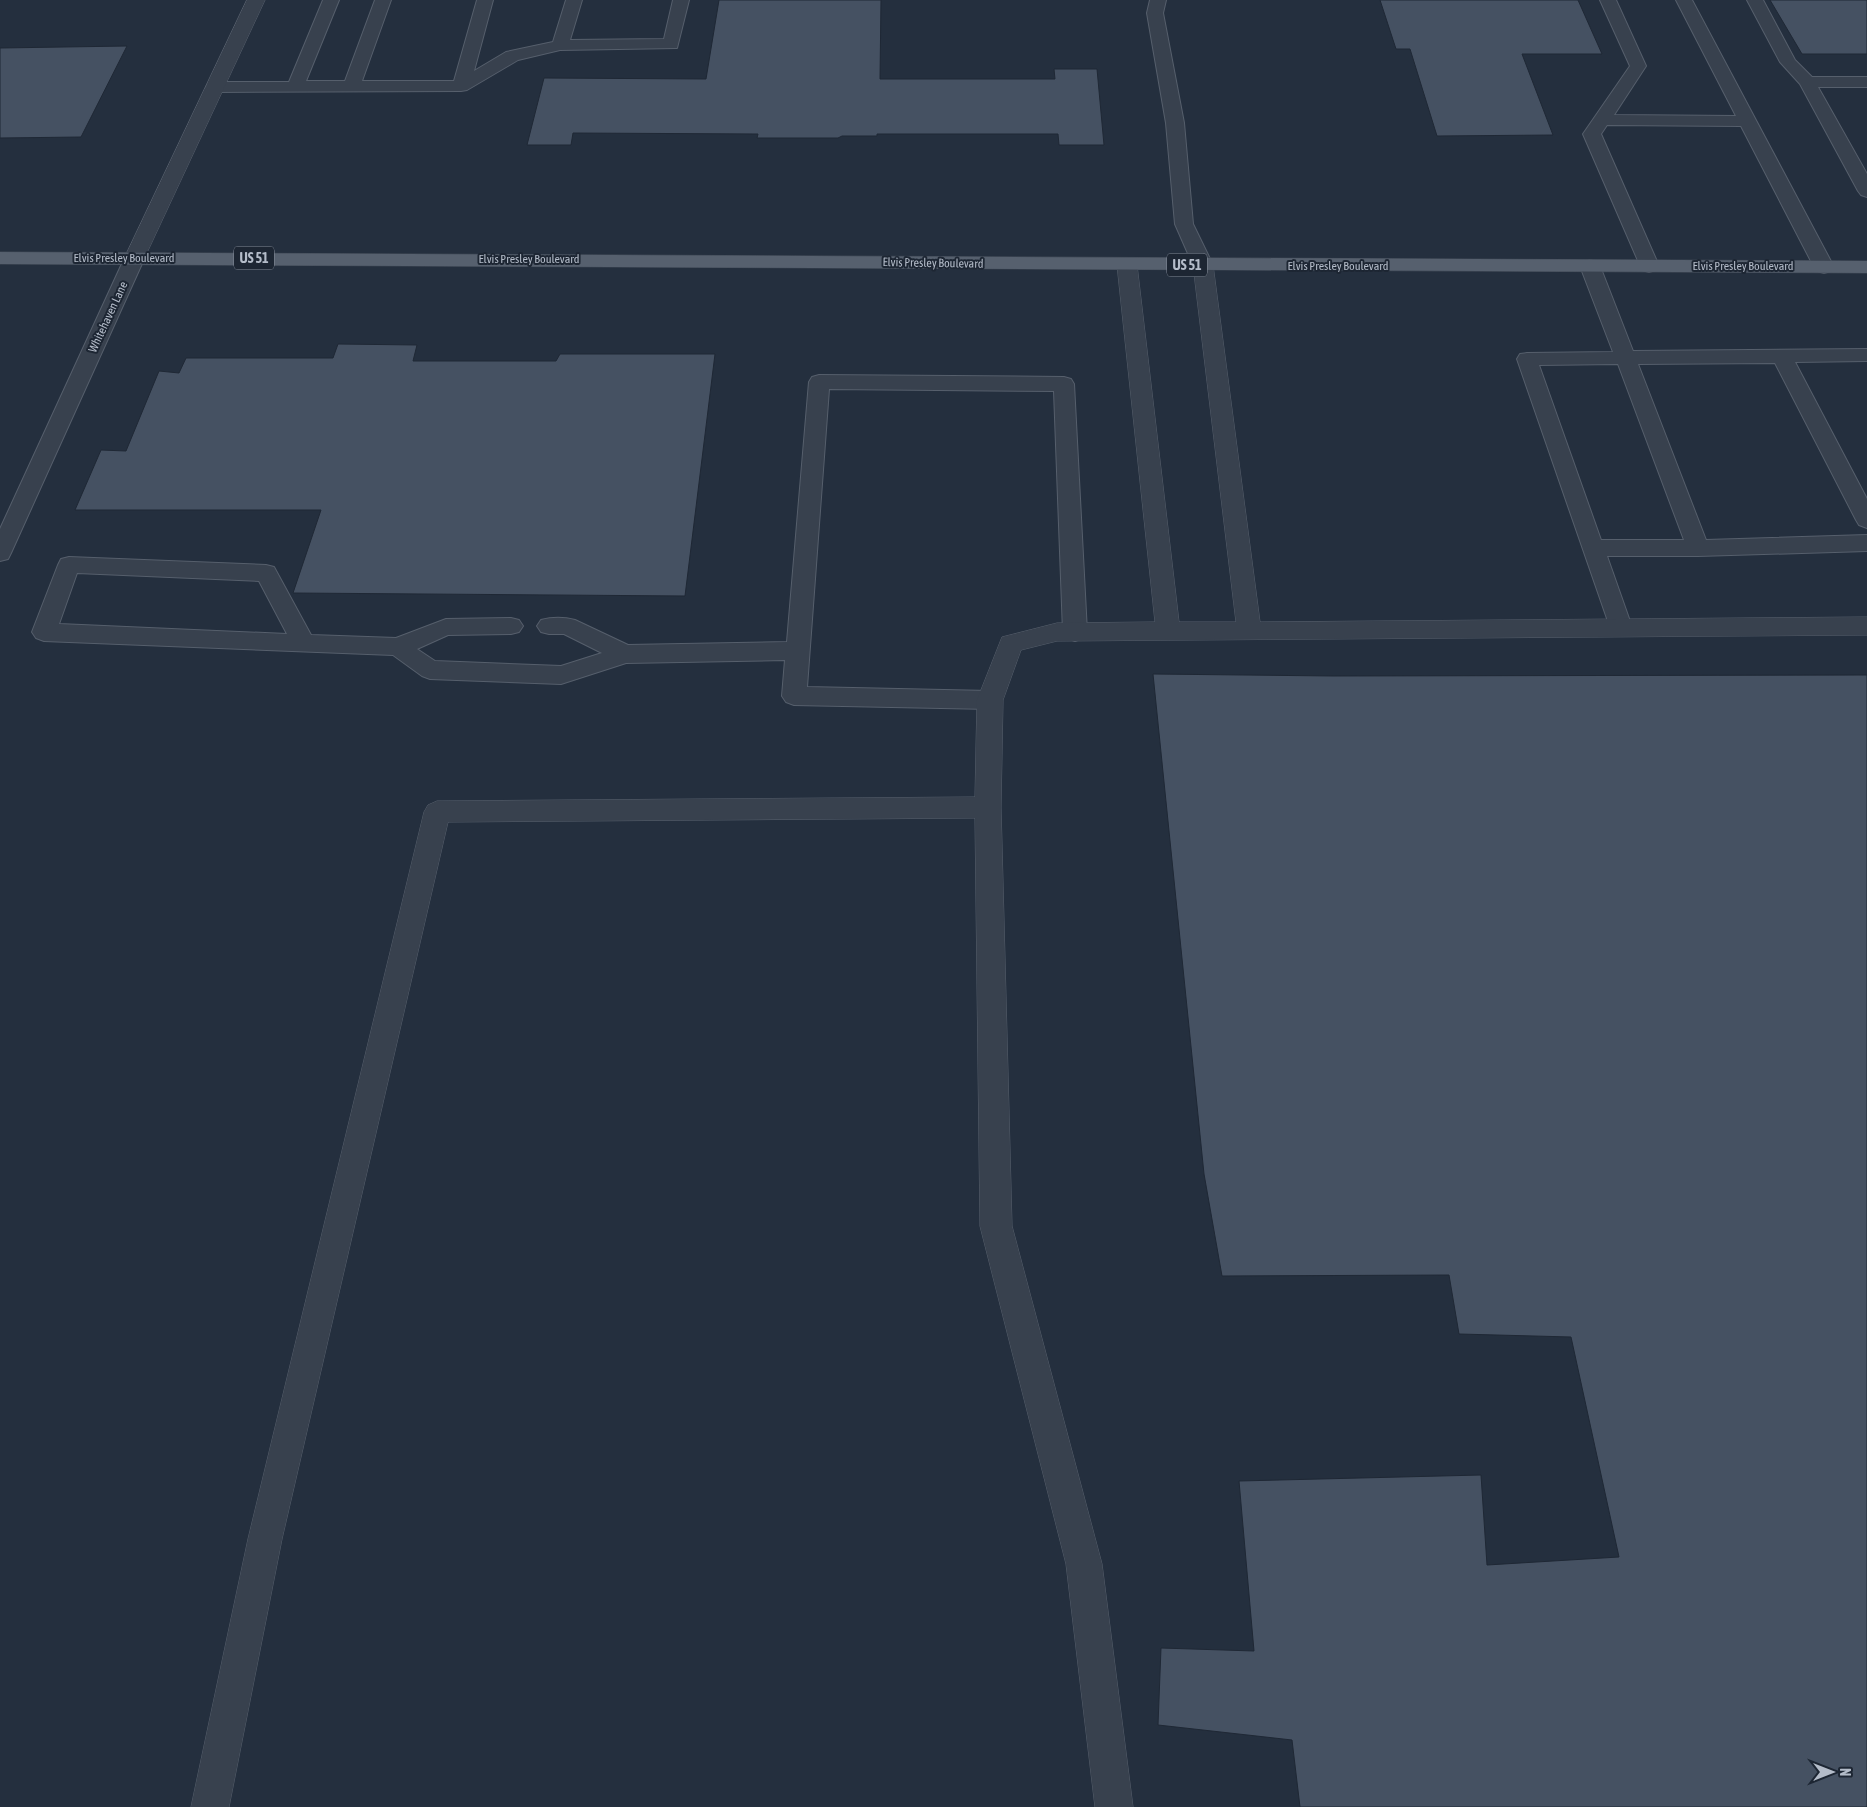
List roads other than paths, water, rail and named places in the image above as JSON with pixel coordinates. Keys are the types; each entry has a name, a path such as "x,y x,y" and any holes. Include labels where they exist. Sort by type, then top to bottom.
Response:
{"main road":[{"name":"Elvis Presley Boulevard","path":"0,258 135,257 1126,265 1867,267"}],"street":[{"name":"Whitehaven Lane","path":"135,257 256,0"},
{"path":"1126,265 1168,631"},
{"path":"1203,265 1249,630"},
{"path":"1114,1807 1084,1564 996,1226 988,807 990,700 1011,643 1057,632 1867,626"},
{"path":"210,1807 265,1539 437,812 988,807"}],"lane":[{"path":"292,86 331,0"},
{"path":"352,86 383,0"},
{"path":"461,86 485,0"},
{"path":"560,46 574,0"},
{"path":"215,87 461,86 512,56 560,46 671,44 681,0"},
{"path":"1158,0 1155,12 1175,123 1184,224 1203,265"},
{"path":"1608,0 1638,66 1592,134 1649,266"},
{"path":"1684,0 1824,267"},
{"path":"1754,0 1788,62 1807,82 1867,191"},
{"path":"1807,82 1867,82"},
{"path":"1602,120 1748,120"},
{"name":"Whitehaven Lane","path":"0,553 135,257"},
{"path":"1590,266 1698,548"},
{"path":"1620,627 1527,360 1867,355"},
{"path":"1782,356 1867,520"},
{"path":"990,700 794,696 796,651 819,382 1064,384 1075,632"},
{"path":"1592,548 1698,548 1867,543"},
{"path":"304,643 266,573 69,564 44,632 398,647 446,627 511,626"},
{"path":"549,626 567,626 625,654"},
{"path":"398,647 430,670 561,675 625,654 796,651"}]}
